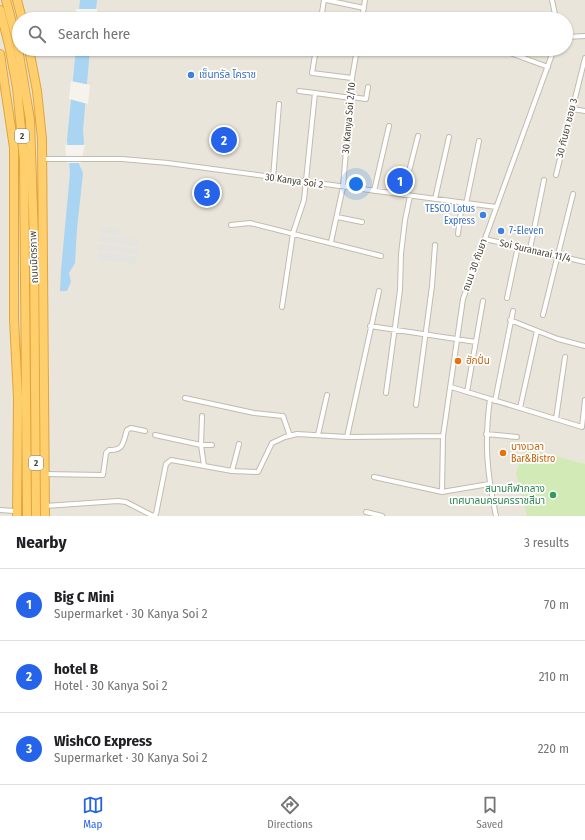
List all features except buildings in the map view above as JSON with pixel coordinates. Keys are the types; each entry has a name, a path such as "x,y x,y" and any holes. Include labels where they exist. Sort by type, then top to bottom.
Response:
{"highway":[{"name":"ถนนมิตรภาพ","path":"6,0 12,23"},
{"path":"18,0 21,12"},
{"name":"ถนนมิตรภาพ","path":"0,10 9,44 22,124 24,160 27,516"},
{"path":"0,54 13,132 15,186 17,190 21,259 24,264"},
{"name":"ถนนมิตรภาพ","path":"19,56 30,120 34,240 36,516"},
{"path":"30,56 40,114 42,159 42,190 40,196 37,234 34,240"},
{"name":"2","path":"15,186 15,334 18,461 16,514"},
{"name":"2","path":"42,190 45,516"},
{"path":"18,461 26,421"},
{"path":"36,421 45,459"}],"street":[{"path":"322,12 325,0 364,8"},
{"path":"363,12 365,0"},
{"path":"552,0 555,12"},
{"path":"573,37 585,36"},
{"path":"315,56 312,73 352,78"},
{"name":"30 Kanya Soi 2/10","path":"331,242 343,187 352,78 356,56"},
{"path":"519,56 548,67"},
{"name":"ถนน 30 กันยา","path":"442,492 443,436 463,299 552,56"},
{"name":"30 กันยา ซอย 3","path":"556,175 585,58"},
{"path":"299,91 366,99 368,87"},
{"path":"282,307 294,233 304,200 315,93"},
{"path":"273,178 279,104"},
{"path":"572,109 585,111"},
{"path":"374,191 389,126"},
{"path":"404,195 418,136"},
{"path":"435,199 449,137"},
{"path":"458,234 479,141"},
{"name":"30 Kanya Soi 2","path":"42,159 122,159 168,163 306,183 496,207"},
{"path":"530,249 544,180"},
{"path":"543,315 573,194"},
{"path":"386,394 396,331 400,290 401,254 410,196"},
{"path":"336,217 362,222"},
{"path":"231,225 250,222 381,256"},
{"name":"Soi Suranarai 11/4","path":"485,239 585,262"},
{"path":"416,405 426,335 435,245"},
{"path":"507,298 518,246"},
{"path":"347,437 370,326 379,291"},
{"path":"467,392 483,301"},
{"path":"495,400 513,311"},
{"path":"510,320 558,339 585,346"},
{"path":"370,326 476,342"},
{"path":"520,408 538,331"},
{"path":"556,419 565,357"},
{"path":"450,387 584,428 585,400"},
{"path":"318,435 327,395"},
{"path":"185,398 254,413 283,416 290,436"},
{"path":"490,399 486,434 486,460 489,484 496,516"},
{"path":"202,416 201,445 204,466"},
{"path":"45,474 103,475 106,453 109,450 117,451 121,448 127,430 131,428 145,431"},
{"path":"486,434 517,438"},
{"path":"155,435 201,445 212,445"},
{"path":"45,506 118,501 126,502 153,516 156,514 167,461 176,459 232,471 258,472 272,443 290,436 443,436"},
{"path":"232,471 239,444"},
{"path":"374,477 442,492 489,484"},
{"path":"0,510 16,514"},
{"path":"366,512 382,516"}],"shaded area":[{"path":"0,0 585,0 585,516 0,516"},
{"path":"101,227 119,229 119,235 101,233"},
{"path":"100,235 139,240 138,246 99,241"},
{"path":"99,244 138,249 138,255 98,250"},
{"path":"98,252 137,257 136,264 97,259"}],"green space":[{"name":"สนามกีฬากลาง เทศบาลนครนครราชสีมา","path":"525,448 585,464 585,516 527,516 516,473"}],"water":[{"path":"80,0 97,0 96,12 79,12"},
{"path":"75,56 89,56 83,130 84,142 79,164 83,173 75,263 69,273 71,282 67,291 60,291 70,173 67,140"}],"pier":[{"path":"76,9 97,9 97,12 76,12"},
{"path":"71,81 90,85 88,104 69,99"},
{"path":"65,145 85,145 81,163 67,163"}],"place":[{"name":"เซ็นทรัล โคราช","path":"191,75"},
{"name":"hotel B","path":"224,140"},
{"name":"Big C Mini","path":"400,181"},
{"name":"WishCO Express","path":"207,193"},
{"name":"TESCO Lotus Express","path":"483,215"},
{"name":"7-Eleven","path":"501,231"},
{"name":"ฮักปั่น","path":"458,361"},
{"name":"บางเวลา Bar&Bistro","path":"503,453"},
{"name":"สนามกีฬากลาง เทศบาลนครนครราชสีมา","path":"553,495"}]}
